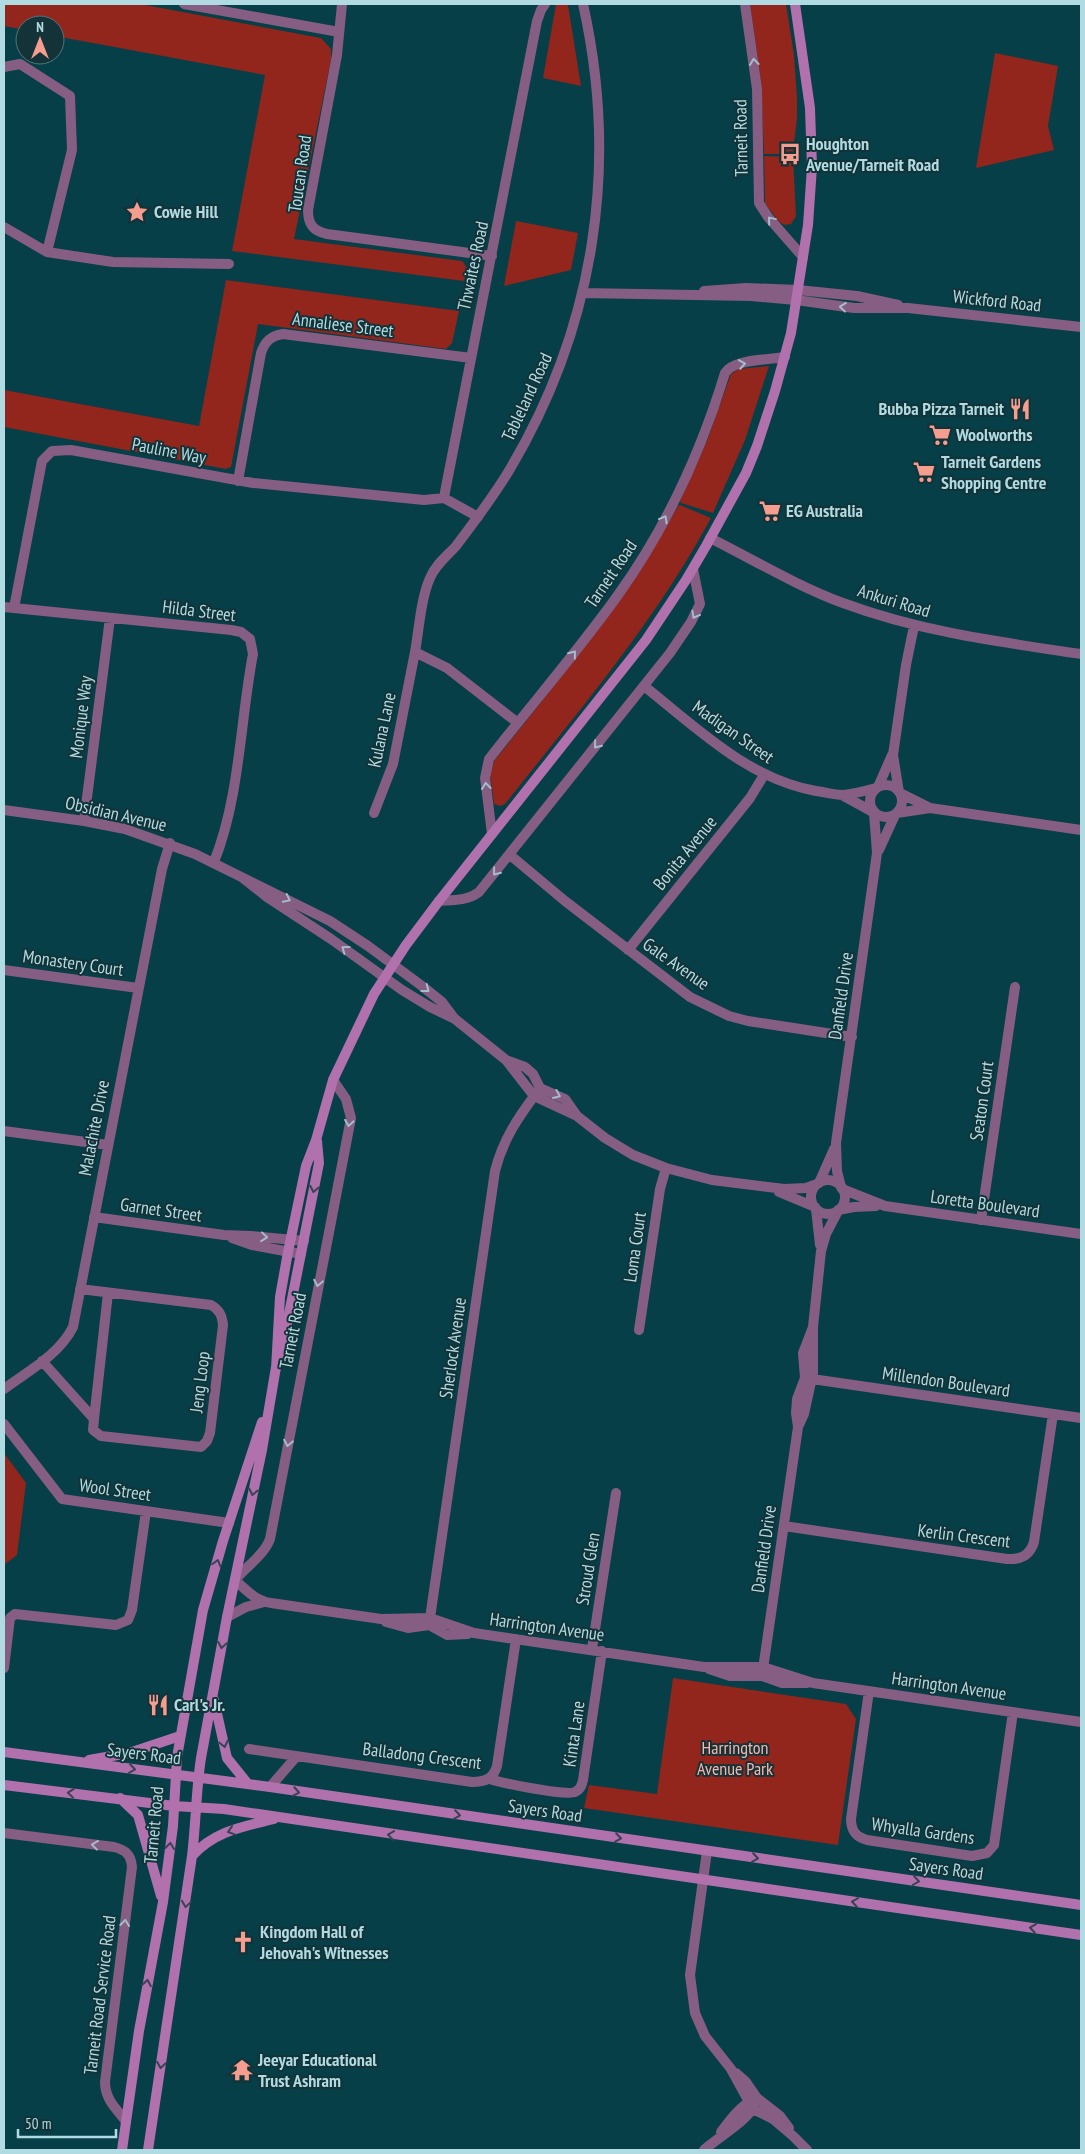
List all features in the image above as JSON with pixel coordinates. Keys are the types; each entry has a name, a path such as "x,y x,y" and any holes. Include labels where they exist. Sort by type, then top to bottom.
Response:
{"main road":[{"name":"Tarneit Road","path":"276,1368 280,1296 306,1166 316,1140 333,1080 371,999 393,964 439,901 646,640 710,538 749,464 764,425 785,357 803,257 809,204 812,138 810,108 795,4"},
{"name":"Tarneit Road","path":"148,2150 192,1856 198,1806 198,1777 227,1617 262,1450 271,1393 286,1329 319,1163 316,1140"},
{"name":"Tarneit Road","path":"122,2150 139,2031 163,1902 180,1736 203,1610 229,1522 271,1393"},
{"path":"213,1696 227,1758 248,1784"},
{"path":"79,1762 129,1753 180,1736"},
{"name":"Sayers Road","path":"4,1752 270,1787 1081,1905"},
{"path":"4,1785 174,1806 198,1806 1081,1935"},
{"path":"120,1798 133,1809 141,1822 163,1902"},
{"path":"192,1856 207,1842 217,1836 277,1818"}],"street":[{"path":"184,4 339,32"},
{"name":"Toucan Road","path":"342,4 337,55 308,210 310,225 316,230 327,234 492,256"},
{"name":"Thwaites Road","path":"444,498 537,21 545,4"},
{"name":"Tableland Road","path":"414,652 430,578 478,517 509,470 538,419 567,348 582,293 595,225 600,150 597,89 583,4"},
{"name":"Tarneit Road","path":"745,4 756,89 759,203 768,217 803,257"},
{"path":"4,67 20,64 70,96 72,150 47,252"},
{"path":"4,228 47,252 113,262 229,264"},
{"name":"Wickford Road","path":"582,293 683,294 729,288 797,295 857,296 908,308 1081,327"},
{"name":"Annaliese Street","path":"238,481 261,353 268,339 275,335 283,334 471,358"},
{"name":"Tarneit Road","path":"492,834 485,772 490,759 619,594 655,536 693,460 728,367 736,364 785,357"},
{"name":"Pauline Way","path":"9,608 42,461 52,451 70,450 238,481 424,500 444,498"},
{"path":"444,498 478,517"},
{"name":"Ankuri Road","path":"710,538 810,589 842,603 914,626 963,636 1081,654"},
{"path":"439,901 472,897 487,883 644,686 698,611 700,597 692,569"},
{"name":"Hilda Street","path":"9,608 231,630 246,635 252,644 254,654 234,782 223,836 214,862"},
{"name":"Monique Way","path":"84,821 110,618"},
{"path":"914,626 893,754 869,800 874,813 884,818 930,808"},
{"path":"414,652 430,658 447,668 518,723"},
{"name":"Kulana Lane","path":"374,813 393,764 414,652"},
{"name":"Madigan Street","path":"644,686 727,752 764,775 802,788 841,795 861,793 877,787"},
{"path":"893,754 902,805 896,814"},
{"name":"Bonita Avenue","path":"628,950 750,798 764,775"},
{"path":"877,787 890,786 930,808 1081,830"},
{"name":"Madigan Street","path":"841,795 874,813"},
{"name":"Obsidian Avenue","path":"4,810 84,821 125,829 170,843 214,862 330,921 393,964"},
{"name":"Danfield Drive","path":"842,1188 837,1171 836,1143 877,853 874,813"},
{"name":"Danfield Drive","path":"877,853 896,814"},
{"name":"Malachite Drive","path":"4,1389 66,1340 73,1327 162,868 170,843"},
{"name":"Gale Avenue","path":"510,855 628,950 690,997 729,1016 748,1021 852,1037"},
{"name":"Obsidian Avenue","path":"243,878 267,897 331,939 384,978"},
{"path":"393,964 442,1002 455,1019"},
{"name":"Monastery Court","path":"4,970 138,988"},
{"path":"384,978 430,1007 455,1019 506,1060 525,1067 532,1074 537,1092 566,1099 577,1116 621,1148 645,1160 700,1178 768,1189 797,1190 831,1181 842,1188 844,1200 838,1210 827,1214 800,1200 768,1189"},
{"name":"Seaton Court","path":"981,1220 1015,987"},
{"name":"Tarneit Road","path":"236,1580 247,1566 264,1550 271,1533 351,1118 346,1100 333,1080"},
{"name":"Sherlock Avenue","path":"430,1621 495,1171 502,1147 510,1131 537,1092"},
{"path":"4,1131 108,1145"},
{"name":"Danfield Drive","path":"818,1184 836,1143"},
{"name":"Loma Court","path":"639,1330 660,1190 666,1168"},
{"path":"816,1208 811,1197 813,1190 818,1184"},
{"name":"Loretta Boulevard","path":"842,1188 885,1206"},
{"name":"Loretta Boulevard","path":"838,1210 854,1207 885,1206 1081,1234"},
{"name":"Danfield Drive","path":"816,1208 821,1251"},
{"name":"Danfield Drive","path":"762,1671 798,1427 797,1399 809,1378 803,1353 804,1344 813,1327 821,1251 826,1234 838,1210"},
{"name":"Garnet Street","path":"94,1217 224,1235 304,1241"},
{"name":"Garnet Street","path":"224,1235 252,1245 301,1254"},
{"name":"Jeng Loop","path":"42,1360 94,1419 93,1430 100,1436 200,1447 206,1441 210,1433 222,1335 222,1316 218,1309 212,1305 80,1289"},
{"path":"94,1419 108,1293"},
{"name":"Millendon Boulevard","path":"809,1378 1081,1418"},
{"name":"Kerlin Crescent","path":"784,1526 1007,1559 1022,1558 1030,1551 1034,1542 1053,1414"},
{"name":"Wool Street","path":"4,1424 62,1499 229,1522"},
{"name":"Stroud Glen","path":"597,1650 616,1493"},
{"path":"4,1668 10,1618 15,1614 116,1625 128,1620 132,1610 146,1511"},
{"name":"Harrington Avenue","path":"236,1580 249,1593 264,1602 381,1619 430,1621 474,1633 704,1666 762,1671 868,1691 1081,1722"},
{"name":"Harrington Avenue","path":"227,1617 246,1607 264,1602"},
{"name":"Balladong Crescent","path":"249,1749 472,1782 490,1779 497,1766 516,1639"},
{"name":"Kinta Lane","path":"490,1779 511,1785 570,1794 580,1788 584,1780 597,1650"},
{"name":"Whyalla Gardens","path":"868,1691 850,1820 853,1831 859,1837 868,1840 953,1853 979,1856 987,1853 994,1845 1013,1712"},
{"path":"270,1787 296,1756"},
{"name":"Tarneit Road Service Road","path":"4,1833 114,1847 129,1854 132,1867 105,2082 110,2102 126,2121"},
{"path":"707,1851 691,1964 693,2001 705,2036 731,2070 746,2082 753,2103 780,2116 793,2136 807,2150"},
{"path":"704,2150 714,2140 735,2126 753,2103"}],"green space":[{"path":"4,4 140,4 321,38 331,49 331,60 294,239 462,261 467,268 464,281 232,251 265,75 65,38 65,15 15,15 15,28 4,26"},
{"path":"556,4 568,5 581,86 543,78"},
{"path":"750,4 786,4 794,55 797,98 793,152 789,151 789,154 764,154 761,82"},
{"path":"995,53 1058,66 1048,126 1054,150 976,168"},
{"path":"764,156 793,157 796,216 791,224 785,225 779,222 765,203"},
{"path":"516,221 578,233 571,270 504,286"},
{"path":"226,280 459,311 452,343 446,349 258,324 231,467 226,469 4,427 4,390 199,426"},
{"path":"769,366 745,440 713,513 681,503 680,501 707,441 731,374 739,369"},
{"path":"680,505 711,518 689,556 665,594 614,666 505,804 500,806 494,804 490,775 494,761 592,637 637,573"},
{"path":"4,1453 26,1483 17,1555 4,1565"},
{"name":"Harrington Avenue Park","path":"673,1678 846,1704 856,1719 838,1845 584,1808 589,1785 657,1794"}],"place":[{"name":"Houghton Avenue/Tarneit Road","path":"790,154"},
{"name":"Cowie Hill","path":"137,212"},
{"name":"Bubba Pizza Tarneit","path":"1020,409"},
{"name":"Woolworths","path":"940,435"},
{"name":"Tarneit Gardens Shopping Centre","path":"924,472"},
{"name":"EG Australia","path":"770,511"},
{"name":"Carl's Jr.","path":"158,1705"},
{"name":"Kingdom Hall of Jehovah's Witnesses","path":"243,1942"},
{"name":"Jeeyar Educational Trust Ashram","path":"242,2070"}]}
